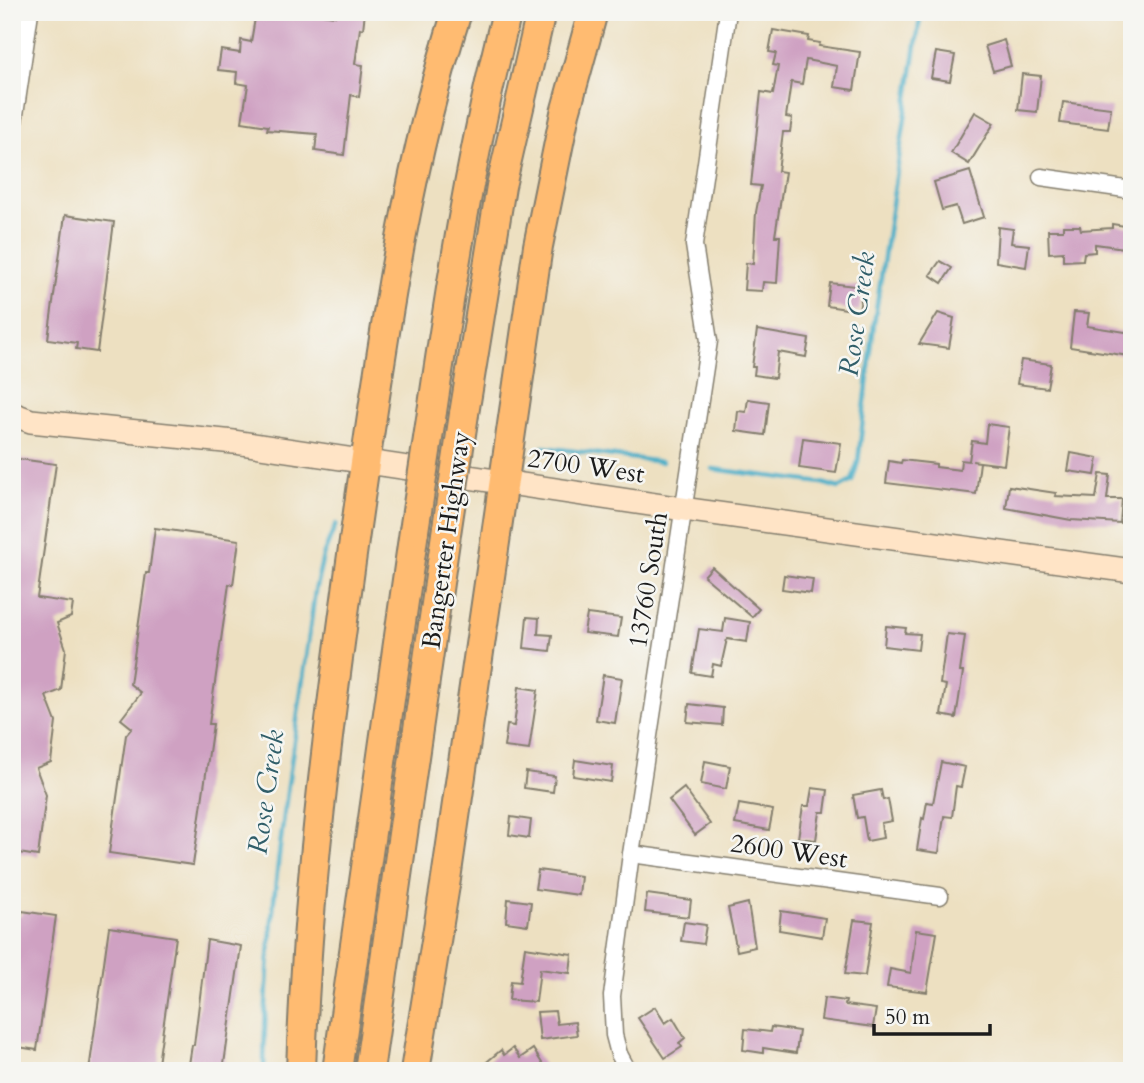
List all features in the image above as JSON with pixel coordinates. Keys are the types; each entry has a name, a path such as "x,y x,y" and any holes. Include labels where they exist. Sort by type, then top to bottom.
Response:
{"highway":[{"path":"301,1071 310,900 322,776 384,328 402,229 436,83 457,12"},
{"name":"Bangerter Highway","path":"337,1071 414,531 467,190 507,12"},
{"name":"Bangerter Highway","path":"369,1071 446,534 501,186 541,12"},
{"path":"415,1071 546,204 565,113 593,12"}],"main road":[{"name":"2700 West","path":"18,419 234,442 683,509 1132,571"}],"street":[{"path":"12,135 30,12"},
{"name":"13760 South","path":"628,1071 619,1054 612,1016 631,853 709,341 694,245 728,12"},
{"path":"1041,177 1132,190"},
{"name":"2600 West","path":"631,853 940,896"}],"building":[{"path":"256,12 309,12 335,16 335,12 365,12 355,64 363,65 359,97 351,95 344,155 315,151 317,134 267,130 268,126 242,122 248,85 236,83 237,72 218,70 221,50 240,53 241,40 251,42"},
{"path":"773,30 809,36 808,41 820,43 819,46 860,52 854,90 834,87 837,66 806,60 802,84 791,82 786,117 792,118 790,132 783,132 778,171 785,172 775,236 780,236 777,283 763,282 762,291 744,290 746,263 753,264 756,212 761,186 751,185 761,92 773,94 778,66 773,65 776,53 769,52"},
{"path":"1004,40 1011,66 993,71 985,46"},
{"path":"936,52 955,55 950,81 931,78"},
{"path":"1022,74 1041,76 1037,112 1018,110"},
{"path":"1063,102 1111,108 1108,129 1060,123"},
{"path":"975,112 994,123 969,164 951,153"},
{"path":"970,171 984,217 962,224 956,206 942,210 934,182"},
{"path":"65,215 114,222 97,352 76,349 77,343 48,339"},
{"path":"1112,224 1132,227 1132,249 1095,244 1095,252 1084,253 1083,260 1063,261 1063,252 1049,253 1048,230 1063,230 1063,226 1080,226 1081,230 1112,228"},
{"path":"998,227 1013,229 1011,243 1029,245 1026,267 996,262"},
{"path":"940,261 952,268 942,283 930,275"},
{"path":"830,283 863,287 859,311 827,306"},
{"path":"1074,312 1089,313 1087,326 1132,333 1129,356 1070,347"},
{"path":"938,313 954,318 949,348 919,344"},
{"path":"757,330 809,339 806,357 778,352 775,378 754,375 755,367 752,367"},
{"path":"1021,360 1051,364 1047,388 1017,384"},
{"path":"748,399 769,402 765,435 736,431 738,411 746,412"},
{"path":"987,424 1009,427 1004,465 980,462 976,494 886,483 889,461 936,464 936,467 960,470 961,460 969,461 972,441 985,443"},
{"path":"803,438 841,443 836,473 799,468"},
{"path":"1071,453 1098,458 1095,475 1068,471"},
{"path":"12,458 56,464 37,598 73,603 71,617 57,623 66,649 61,690 46,696 56,722 51,762 36,768 46,795 38,856 12,852"},
{"path":"1100,474 1110,475 1107,499 1122,499 1120,523 1071,520 1006,508 1009,486 1056,493 1055,496 1096,498"},
{"path":"155,528 239,540 233,585 229,584 209,724 213,724 193,865 109,853 126,735 132,728 121,719 141,693 130,684"},
{"path":"712,567 759,609 752,617 704,576"},
{"path":"784,575 813,579 811,593 782,589"},
{"path":"587,614 621,618 618,637 584,633"},
{"path":"527,617 539,618 538,634 552,635 550,651 524,648"},
{"path":"725,618 750,622 747,642 727,639 721,666 713,664 711,676 692,673 699,629 723,632"},
{"path":"886,626 906,628 905,633 920,634 918,650 884,646"},
{"path":"947,634 965,636 956,718 941,715 946,685 940,684"},
{"path":"603,675 622,678 615,723 596,720"},
{"path":"519,687 538,690 529,750 504,747 507,725 514,726"},
{"path":"689,704 723,708 722,725 687,722"},
{"path":"575,760 613,766 611,782 573,776"},
{"path":"705,761 730,766 726,789 701,784"},
{"path":"941,762 965,767 961,787 956,786 952,817 944,816 939,853 917,850 922,818 924,819 927,802 933,803"},
{"path":"526,772 555,776 553,792 524,788"},
{"path":"684,788 710,824 695,835 669,800"},
{"path":"812,788 828,790 825,812 820,812 816,840 798,838 803,806 809,806"},
{"path":"881,790 883,800 888,799 892,821 881,823 883,838 867,841 863,817 857,818 853,795"},
{"path":"739,804 773,810 769,830 735,824"},
{"path":"511,817 531,820 529,838 509,835"},
{"path":"538,870 581,876 579,895 535,889"},
{"path":"647,894 691,900 689,917 645,912"},
{"path":"508,899 531,902 528,925 506,922"},
{"path":"748,903 755,947 737,951 728,908"},
{"path":"22,911 56,916 37,1050 12,1046 12,981 18,937 12,936 12,915 21,916"},
{"path":"781,911 825,918 822,937 779,930"},
{"path":"854,920 873,922 865,976 845,974"},
{"path":"684,922 706,925 703,944 681,941"},
{"path":"109,927 176,937 157,1071 89,1071"},
{"path":"916,930 937,933 927,992 887,987 890,969 911,973"},
{"path":"207,940 241,946 223,1071 188,1071 194,1045"},
{"path":"525,947 572,954 570,973 540,969 536,1002 509,1000 511,981 520,982"},
{"path":"824,998 846,1001 845,1005 876,1009 873,1027 821,1020"},
{"path":"655,1007 665,1023 673,1018 685,1038 679,1043 682,1047 665,1058 638,1018"},
{"path":"555,1011 557,1024 575,1022 577,1035 540,1040 537,1012"},
{"path":"771,1027 799,1031 796,1053 763,1048 763,1053 743,1050 745,1029 770,1032"},
{"path":"513,1048 520,1058 533,1049 547,1071 476,1071 501,1050 504,1055"}],"waterway":[{"name":"Rose Creek","path":"713,469 822,483 839,488 852,481 858,462 874,324 921,12"},
{"name":"Rose Creek","path":"543,447 662,462"},
{"name":"Rose Creek","path":"264,1071 269,950 282,830 315,591 323,556 336,524"}]}
